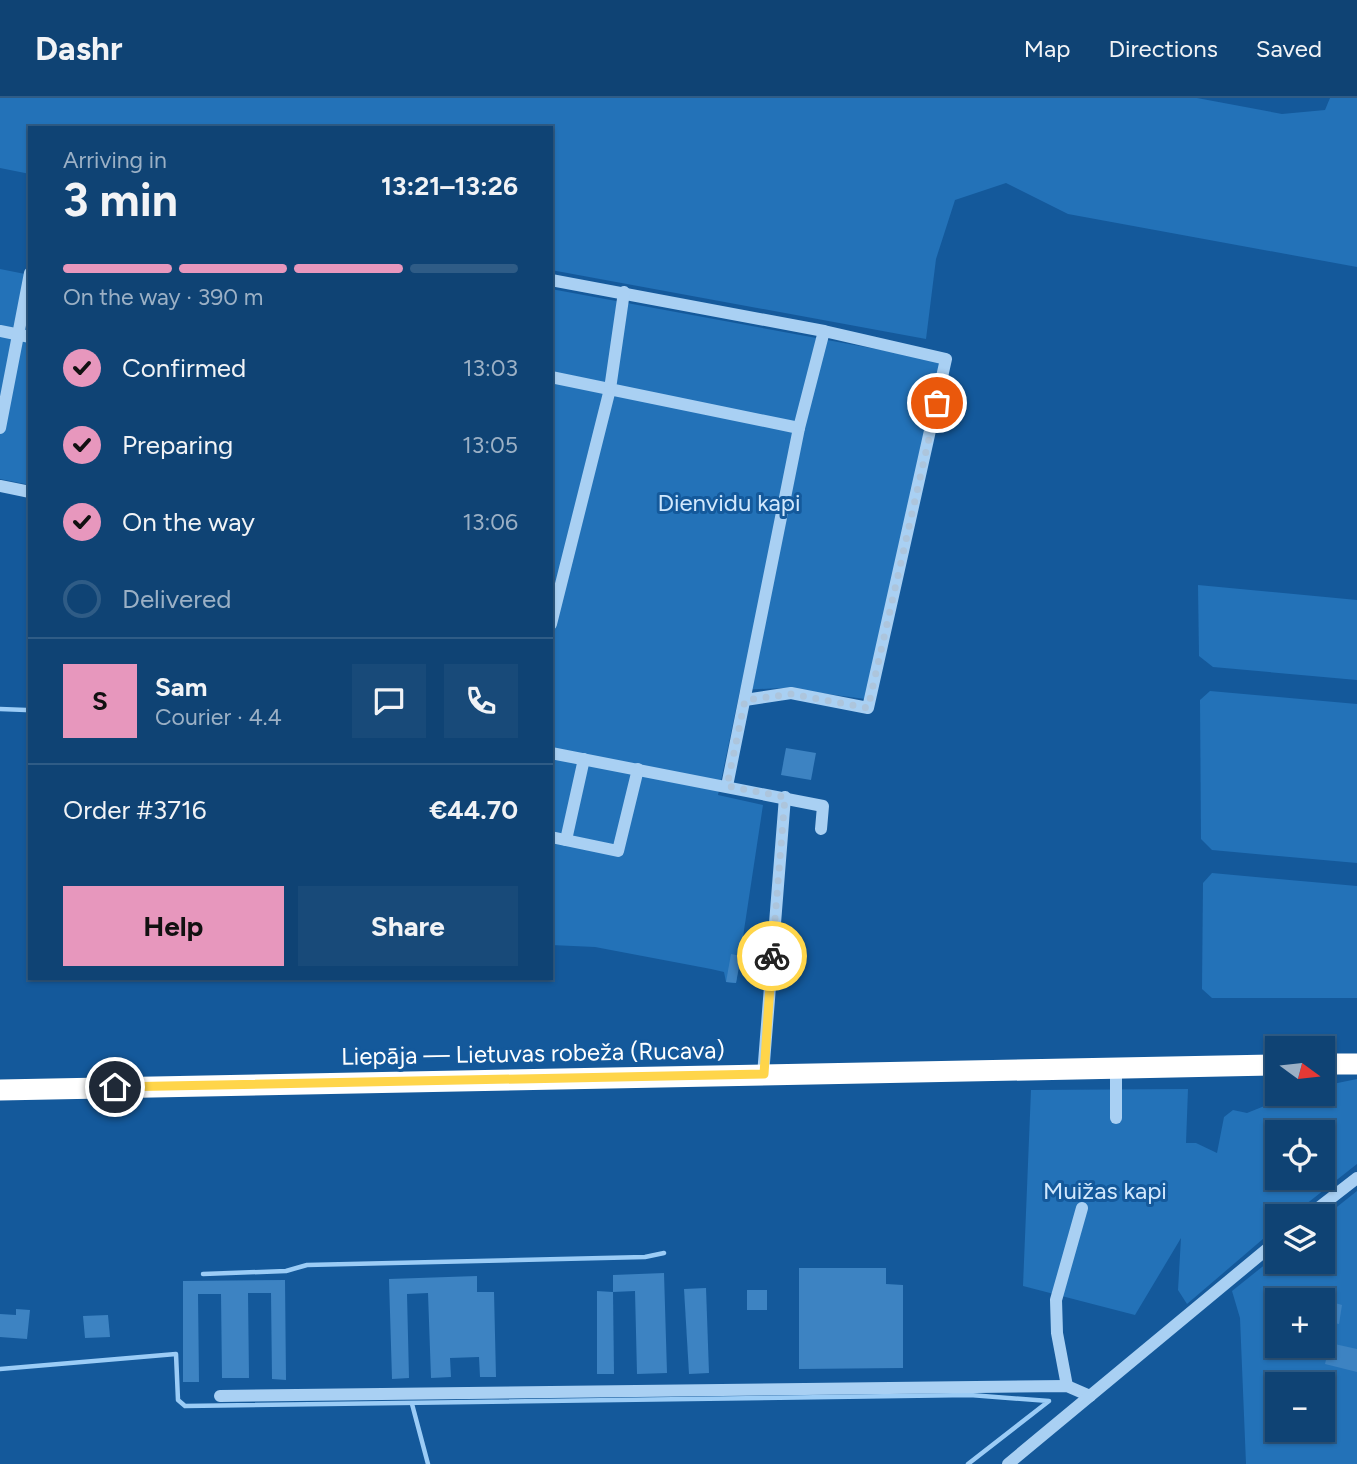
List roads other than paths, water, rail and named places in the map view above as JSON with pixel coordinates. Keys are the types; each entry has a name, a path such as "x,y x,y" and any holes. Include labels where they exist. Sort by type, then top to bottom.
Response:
{"highway":[{"path":"1335,1065 1357,1064"},
{"name":"Liepāja — Lietuvas robeža (Rucava)","path":"0,1090 1265,1065"}],"street":[{"path":"553,280 824,331 946,359 868,708 791,694 745,700"},
{"path":"0,428 23,336 28,291"},
{"path":"553,616 610,389 620,339 624,292"},
{"path":"0,331 23,336"},
{"path":"727,786 799,428 824,331"},
{"path":"553,377 799,428"},
{"path":"0,486 28,492"},
{"path":"553,753 823,806 821,829"},
{"path":"566,840 584,759"},
{"path":"553,837 618,850 638,769"},
{"path":"764,1074 785,797"},
{"path":"1116,1068 1116,1118"},
{"path":"1323,1204 1357,1178"},
{"path":"1067,1386 1057,1333 1056,1300 1082,1208"},
{"path":"1008,1464 1265,1251"},
{"path":"220,1396 1067,1386 1090,1396"}],"waterway":[{"path":"0,709 26,710"},
{"path":"203,1274 286,1271 307,1265 645,1257 664,1253"},
{"path":"0,1369 176,1354 178,1400 185,1406 970,1395 1049,1401 968,1464"},
{"path":"412,1404 428,1464"}],"park label":[{"name":"Dienvidu kapi","path":"729,502"},
{"name":"Muižas kapi","path":"1105,1190"}]}
